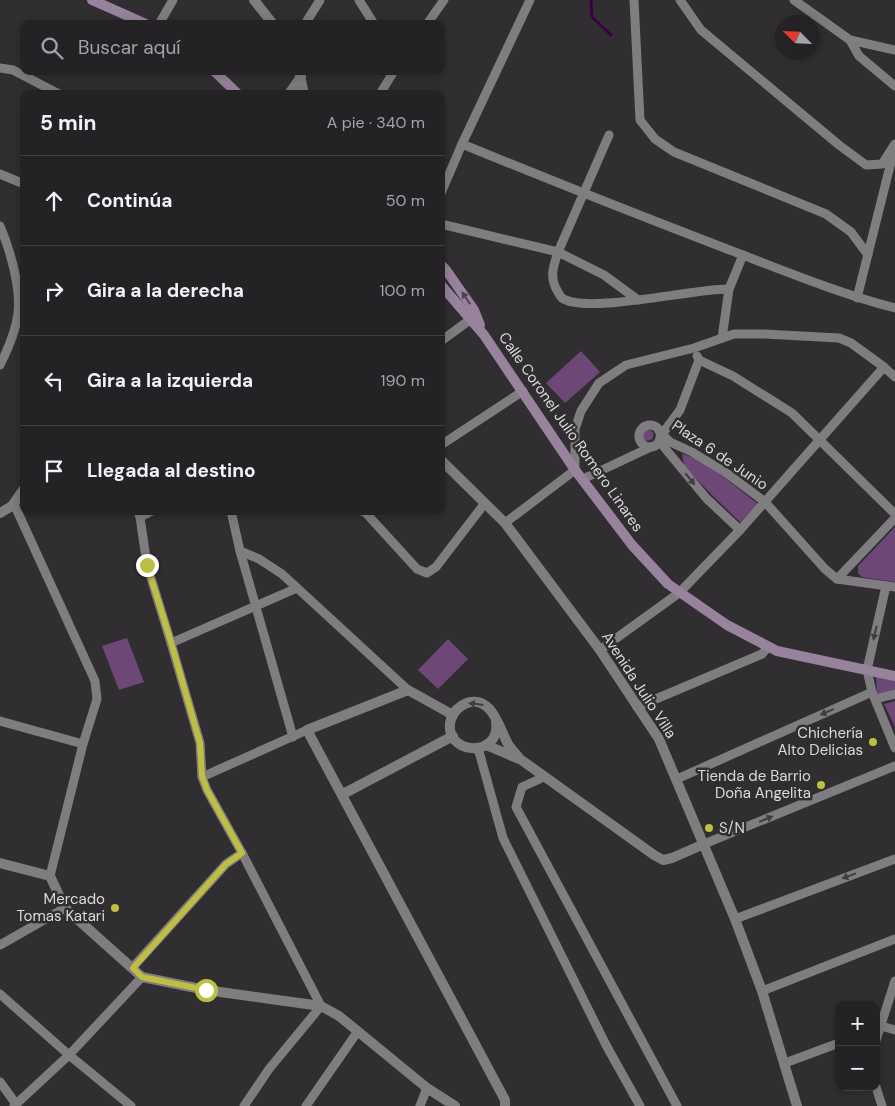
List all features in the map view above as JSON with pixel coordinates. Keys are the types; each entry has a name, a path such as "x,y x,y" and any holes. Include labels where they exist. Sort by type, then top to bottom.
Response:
{"main road":[{"path":"92,0 137,20"},
{"path":"218,75 234,90"},
{"name":"Calle Coronel Julio Romero Linares","path":"445,269 474,310 484,335"},
{"name":"Calle Coronel Julio Romero Linares","path":"445,290 484,335 575,470 632,546 668,584 726,625 776,651 895,676"}],"street":[{"path":"161,20 172,0"},
{"path":"254,0 270,20"},
{"path":"308,20 320,0"},
{"path":"359,0 372,20"},
{"path":"430,20 444,0"},
{"path":"445,184 530,0"},
{"path":"634,0 640,120 655,138 674,152 826,214 850,232 868,255"},
{"path":"680,0 701,30 839,145 866,165 882,164 895,145"},
{"path":"794,0 850,40 895,50"},
{"path":"850,40 859,56 895,86"},
{"path":"0,68 13,70 20,74"},
{"path":"23,75 51,90"},
{"path":"291,90 299,75"},
{"path":"300,75 303,90"},
{"path":"382,90 392,75"},
{"path":"609,135 558,252 552,272 553,284 562,298 575,302 597,303 638,300 714,288 729,289"},
{"path":"462,144 743,255 857,298 895,308"},
{"path":"857,298 895,145"},
{"path":"0,174 20,182"},
{"path":"445,225 558,252 604,275 638,300"},
{"path":"0,226 6,241 20,294"},
{"path":"722,338 729,289 743,255"},
{"path":"0,365 14,330 20,302"},
{"path":"445,338 471,319"},
{"path":"505,523 575,470 575,429 581,411 599,383 626,365 694,348 734,334 764,334 839,338 851,343 895,376"},
{"path":"694,348 699,360 734,376 792,413 895,516 837,579"},
{"path":"583,480 635,454 659,438 676,418 699,360"},
{"path":"600,650 679,593 740,530 884,367"},
{"path":"445,442 523,391"},
{"path":"635,454 640,432 644,426 654,426 659,438"},
{"path":"639,439 646,446 659,438"},
{"name":"Plaza 6 de Junio","path":"659,438 692,452 725,472 765,502 824,569 837,579"},
{"name":"Plaza 6 de Junio","path":"659,438 706,498 740,530"},
{"name":"Avenida Julio Villa","path":"445,464 505,523 600,650 659,739 735,919 762,991 797,1106"},
{"path":"0,513 14,504 20,495"},
{"path":"368,515 417,570 427,573 436,567 485,503"},
{"path":"14,504 95,680 97,699 83,744 50,876 65,908 142,977 206,990 321,1006 339,1016 427,1088 455,1106"},
{"path":"139,515 147,565 200,743 202,776 207,790 242,853 321,1006"},
{"path":"232,515 240,551 293,737"},
{"path":"240,551 259,559 282,574 408,690 452,716"},
{"path":"837,579 891,586 867,670 873,695 895,748"},
{"path":"171,642 297,588"},
{"path":"637,707 762,654 768,647"},
{"path":"202,776 307,730 408,690"},
{"path":"677,779 873,695 895,694"},
{"path":"496,721 496,733 492,740 482,747 470,749 462,746 453,736 450,722 452,716 462,705 470,702 478,702 485,705 492,710 509,746 520,759 663,860 672,858 895,766"},
{"path":"0,721 83,744"},
{"path":"307,730 506,1100 506,1106"},
{"path":"343,794 453,736"},
{"path":"482,747 520,759"},
{"path":"482,747 504,838 606,1044 640,1106"},
{"path":"544,777 522,787 516,807 677,1106"},
{"path":"133,968 226,864 242,853"},
{"path":"735,919 895,859"},
{"path":"0,863 50,876"},
{"path":"0,945 65,908"},
{"path":"762,991 895,939"},
{"path":"0,1082 15,1105 69,1055 142,977"},
{"path":"880,1024 895,981"},
{"path":"0,994 69,1055 131,1106"},
{"path":"244,1106 269,1069 321,1006"},
{"path":"880,1027 895,1030"},
{"path":"306,1106 358,1031"},
{"path":"785,1063 835,1044"},
{"path":"420,1106 427,1088"},
{"path":"877,1091 882,1106"}],"shaded area":[{"path":"581,351 600,372 565,403 546,383"},
{"path":"648,429 654,435 648,441 642,435"},
{"path":"682,454 711,468 758,504 740,522 684,466"},
{"path":"895,527 895,582 862,577 858,573 858,566"},
{"path":"127,638 144,682 119,690 102,646"},
{"path":"448,639 468,659 438,689 418,670"},
{"path":"876,676 895,679 895,690 877,694"},
{"path":"895,701 895,727 884,704"}],"waterway":[{"path":"591,0 592,17 611,35"}],"place":[{"name":"Chichería Alto Delicias","path":"873,742"},
{"name":"Tienda de Barrio Doña Angelita","path":"821,785"},
{"name":"S/N","path":"709,828"},
{"name":"Mercado Tomas Katari","path":"115,908"}],"route":[{"path":"147,565 200,743 202,776 207,790 242,853 226,864 133,968 142,977 206,990"}]}
